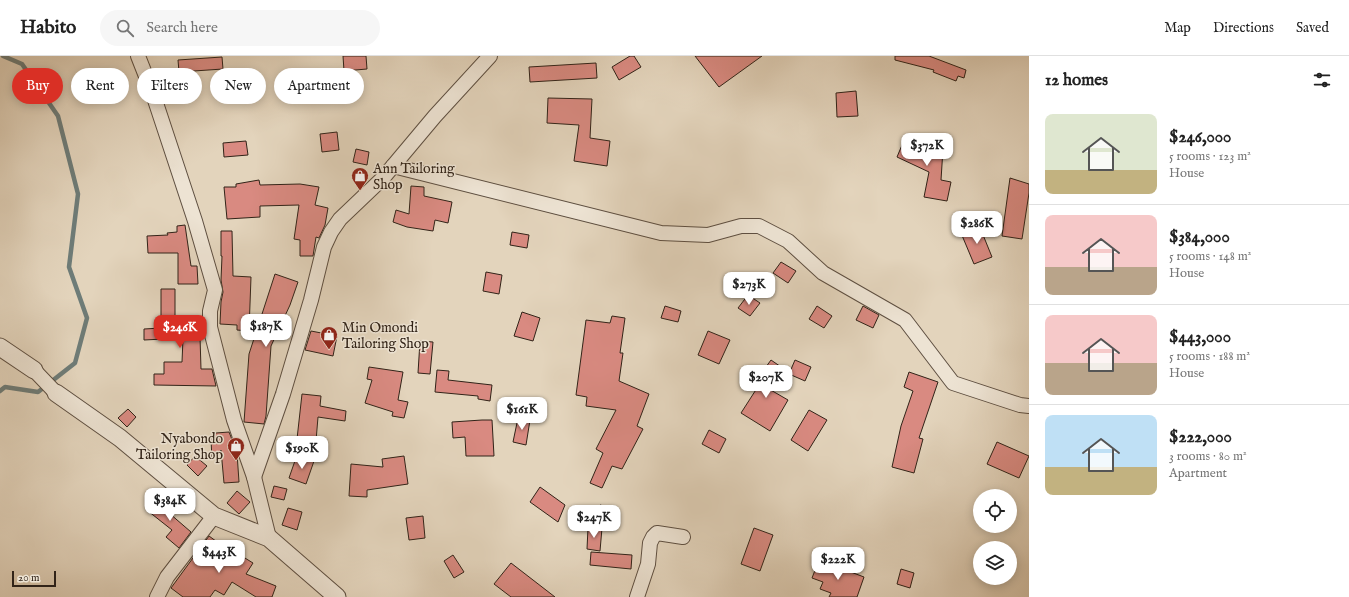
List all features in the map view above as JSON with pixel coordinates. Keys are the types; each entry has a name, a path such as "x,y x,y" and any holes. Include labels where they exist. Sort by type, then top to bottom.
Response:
{"street":[{"path":"138,56 153,94 206,259 214,290 210,311 210,327 234,420 254,477 269,538"},
{"path":"254,477 283,394 311,300 324,247 331,232 340,219 383,178 435,116 490,56"},
{"path":"393,166 661,233 708,235 741,226 759,226 788,241 823,273 906,320 953,383 1020,405 1029,406"},
{"path":"0,347 34,370 56,392 120,438 214,516 269,538 337,597"},
{"path":"157,597 167,577 214,516"},
{"path":"637,597 648,564 650,543 653,537 657,533 683,537"}],"building":[{"path":"343,56 366,56 367,69 344,68"},
{"path":"630,56 634,56 641,67 619,80 612,67"},
{"path":"695,56 762,56 719,87"},
{"path":"895,56 929,56 966,70 964,78 958,76 956,81 933,72 934,70 895,60"},
{"path":"222,57 223,68 210,68 210,70 202,70 202,68 179,68 178,60"},
{"path":"596,63 597,78 530,82 529,67"},
{"path":"856,91 858,116 837,117 836,93"},
{"path":"548,98 592,99 590,138 610,141 607,166 574,161 579,125 547,123"},
{"path":"337,132 339,150 322,152 320,134"},
{"path":"905,138 928,148 943,149 941,180 951,182 947,201 924,197 929,172 897,157"},
{"path":"246,141 248,155 224,157 223,143"},
{"path":"356,149 369,152 367,165 353,162"},
{"path":"1010,178 1029,184 1022,239 1002,236"},
{"path":"259,180 260,185 300,184 319,187 315,205 328,208 325,225 319,238 316,237 313,256 300,256 300,240 294,239 299,205 260,206 260,217 227,219 224,187 236,187 236,184"},
{"path":"411,186 424,187 424,196 452,202 448,223 435,220 433,231 407,227 393,222 396,210 409,214"},
{"path":"185,225 191,266 197,266 198,284 178,284 178,253 148,253 147,236 168,235 167,233 177,232 177,226"},
{"path":"979,225 992,257 974,264 961,233"},
{"path":"221,231 232,231 233,276 251,277 249,331 237,330 237,325 220,324 223,292 221,280"},
{"path":"512,232 529,235 527,248 510,245"},
{"path":"781,262 796,271 788,283 773,273"},
{"path":"486,272 502,275 499,294 483,291"},
{"path":"275,274 298,282 290,305 271,346 266,416 264,424 244,422 249,354"},
{"path":"161,289 175,289 175,327 202,328 204,337 200,337 201,369 212,369 216,386 154,385 154,374 164,374 164,362 182,362 183,338 144,340 144,329 161,328"},
{"path":"748,295 760,303 750,316 738,308"},
{"path":"665,306 681,311 678,322 661,318"},
{"path":"817,306 832,316 824,328 809,319"},
{"path":"863,306 879,315 873,328 856,320"},
{"path":"522,312 540,318 533,341 514,336"},
{"path":"612,316 625,318 620,353 623,353 619,381 649,394 637,426 643,429 622,469 612,466 602,488 590,483 603,453 596,449 616,410 586,406 587,397 576,395 586,320 610,323"},
{"path":"311,331 337,336 333,356 305,350"},
{"path":"708,331 730,340 719,364 698,355"},
{"path":"420,341 433,342 430,374 418,373"},
{"path":"771,360 784,369 769,389 788,400 770,431 741,413 759,385 755,382"},
{"path":"795,360 811,367 805,381 789,374"},
{"path":"369,367 403,372 398,400 408,402 404,418 392,416 393,412 365,403 372,380 367,379"},
{"path":"437,370 449,371 448,380 492,385 490,401 478,399 478,396 435,392"},
{"path":"909,372 938,382 919,438 923,439 914,473 892,467 901,426 913,391 904,387"},
{"path":"302,394 321,396 320,406 346,411 345,421 318,417 316,441 297,439"},
{"path":"128,409 136,417 127,427 118,418"},
{"path":"809,410 827,420 808,451 791,440"},
{"path":"518,418 530,420 526,445 513,442"},
{"path":"492,420 494,456 466,456 465,437 453,438 452,422"},
{"path":"709,430 726,439 719,453 702,444"},
{"path":"229,432 233,442 233,452 237,453 239,482 224,483 221,450 212,460 211,439 216,433"},
{"path":"997,442 1029,456 1019,478 987,464"},
{"path":"297,455 314,461 306,484 289,478"},
{"path":"195,456 207,466 198,476 187,465"},
{"path":"404,456 408,484 367,490 367,497 349,496 351,464 383,467 382,459"},
{"path":"274,486 287,489 284,500 271,497"},
{"path":"540,487 565,505 558,522 530,502"},
{"path":"237,491 250,502 239,514 227,503"},
{"path":"159,496 173,508 169,513 191,532 179,548 166,537 172,530 148,511"},
{"path":"600,505 618,510 613,528 595,523"},
{"path":"288,508 302,512 297,530 282,525"},
{"path":"423,516 425,538 409,540 406,518"},
{"path":"588,528 602,528 600,551 587,549"},
{"path":"754,528 773,535 760,571 741,564"},
{"path":"209,536 239,558 240,555 253,563 246,574 276,586 272,597 256,597 232,582 224,595 215,590 210,597 183,597 171,588"},
{"path":"591,552 632,555 631,569 590,565"},
{"path":"453,555 464,572 454,578 444,561"},
{"path":"819,560 864,577 857,597 829,597 831,593 820,589 823,582 812,578"},
{"path":"511,563 555,597 511,597 494,584"},
{"path":"901,569 914,573 910,588 897,584"}],"waterway":[{"path":"0,391 5,387 38,392 75,363 87,318 69,267 78,194 58,116 22,64 3,56"}],"place":[{"name":"Ann Tailoring Shop","path":"360,191"},
{"name":"Min Omondi Tailoring Shop","path":"329,350"},
{"name":"Nyabondo Tailoring Shop","path":"236,461"}]}
